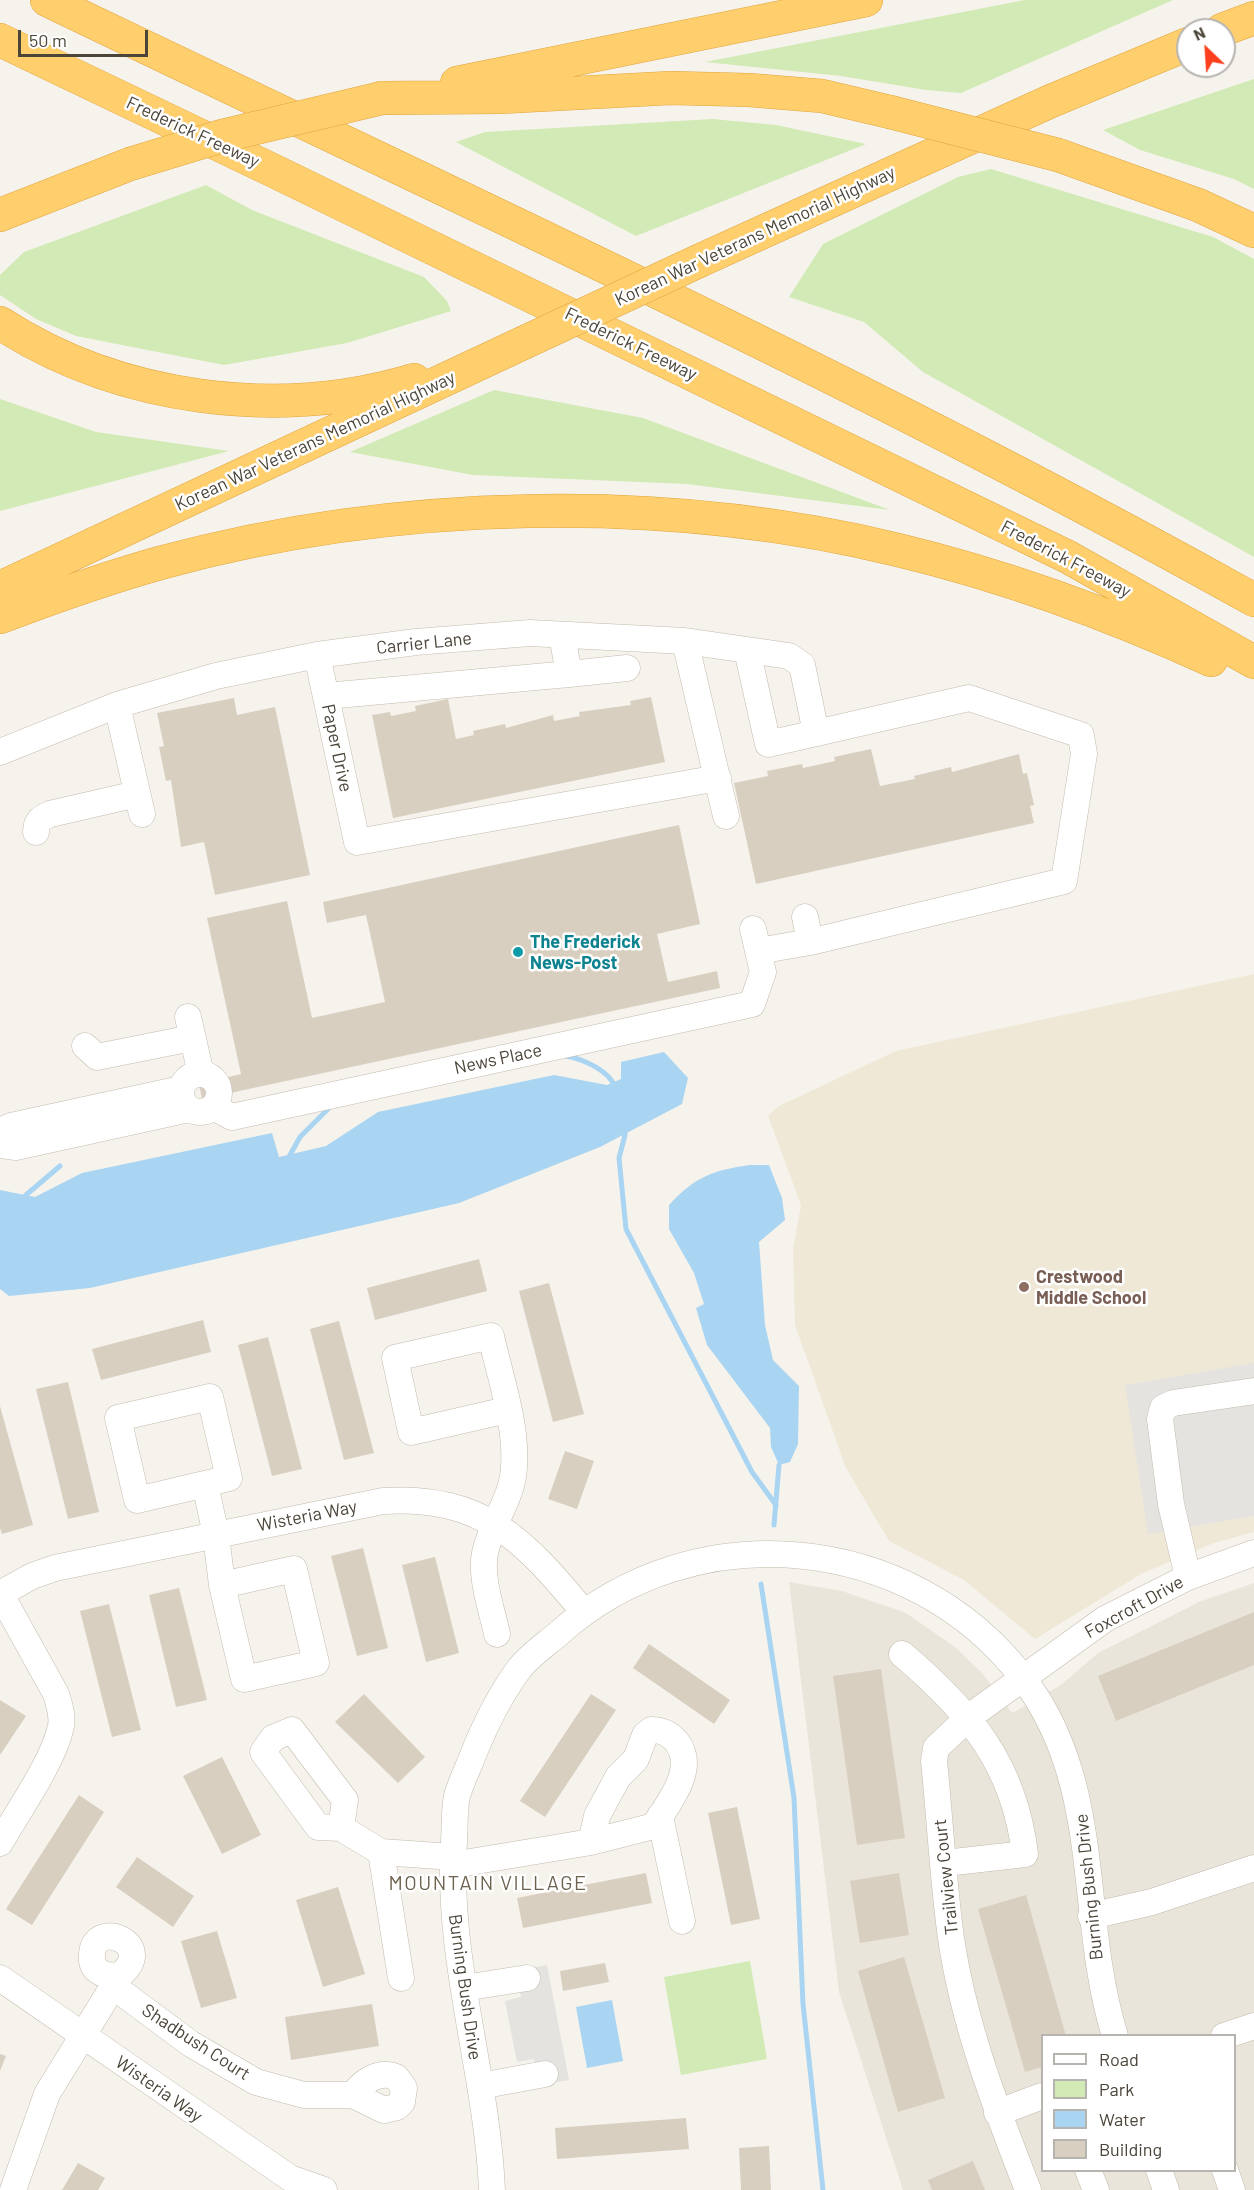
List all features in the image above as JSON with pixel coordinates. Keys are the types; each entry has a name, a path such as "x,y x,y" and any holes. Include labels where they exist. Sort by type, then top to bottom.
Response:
{"highway":[{"path":"48,0 772,348 1101,514 1254,600"},
{"path":"0,215 130,164 222,136 382,98 866,0"},
{"path":"1236,25 1254,18"},
{"name":"Frederick Freeway","path":"0,40 1068,557 1254,662"},
{"name":"Korean War Veterans Memorial Highway","path":"0,588 700,260 1051,101 1176,49"},
{"path":"0,62 113,104 272,170"},
{"path":"382,98 500,97 671,88 749,90 822,96 1058,155 1198,205 1254,231"},
{"path":"0,323 48,351 91,369 148,386 196,395 248,400 298,399 349,393 407,382 523,343"},
{"path":"0,617 70,591 161,563 251,542 332,528 419,517 507,511 593,511 717,520 804,530 898,550 1078,604 1254,679"}],"street":[{"name":"Carrier Lane","path":"0,752 117,705 216,676 317,655 507,635 562,635 685,641 789,656 802,665 816,733"},
{"path":"562,635 569,674"},
{"path":"685,641 726,816"},
{"path":"747,650 768,744 969,698 1081,735 1084,754 1064,881 810,942 805,917"},
{"name":"Paper Drive","path":"317,655 357,842 717,778"},
{"path":"326,696 627,668"},
{"path":"36,832 36,825 41,818 87,817 140,804 117,705"},
{"name":"News Place","path":"0,1131 11,1126 196,1095 232,1117 752,1004 758,951 810,942"},
{"path":"85,1046 97,1057 138,1039 190,1028 196,1095"},
{"name":"News Place","path":"0,1144 16,1147 196,1095"},
{"path":"497,1634 485,1573 485,1554 509,1491 514,1467 507,1410 491,1336 395,1358 411,1432 507,1410"},
{"path":"1188,1577 1171,1504 1160,1419 1163,1408 1173,1403 1254,1391"},
{"path":"210,1397 229,1478 205,1484 137,1500 118,1418 210,1397"},
{"path":"205,1484 216,1535 222,1585 244,1679 316,1663 294,1569 222,1585"},
{"name":"Wisteria Way","path":"0,1593 32,1576 55,1568 384,1501 408,1500 444,1504 476,1514 495,1524 531,1550 583,1611"},
{"name":"Foxcroft Drive","path":"1024,1679 1104,1619 1188,1577 1254,1553"},
{"name":"Burning Bush Drive","path":"492,2190 490,2145 454,1930 453,1861 457,1798 485,1724 521,1667 583,1611 628,1586 678,1567 750,1554 797,1554 835,1559 880,1572 918,1588 948,1607 975,1629 1024,1679 1050,1720 1071,1773 1084,1826 1098,1970 1114,2034"},
{"path":"0,1593 56,1694 61,1710 61,1725 53,1749 0,1843"},
{"path":"902,1654 946,1691 969,1717 1003,1773 1021,1820 1025,1854 945,1863"},
{"name":"Trailview Court","path":"1024,1679 969,1717 936,1748 934,1761 951,1938 970,2030 998,2113 1028,2190"},
{"path":"341,1828 381,1852 453,1861 591,1842 654,1826 681,1779 685,1757 674,1738 662,1730 651,1730 645,1735 636,1759 618,1777 597,1816 591,1842"},
{"path":"660,1816 682,1921"},
{"path":"381,1852 400,1978"},
{"path":"1091,1916 1152,1902 1254,1868"},
{"name":"Wisteria Way","path":"0,1978 288,2184 324,2190"},
{"path":"464,1988 526,1978"},
{"name":"Shadbush Court","path":"82,2036 117,1980 191,2044 256,2082 304,2095 353,2095"},
{"path":"1230,2034 1254,2026"},
{"path":"13,2190 47,2094 82,2036"},
{"path":"480,2086 545,2074"},
{"path":"998,2113 1041,2096"},
{"path":"1089,2172 1096,2190"},
{"path":"1160,2172 1166,2190"},
{"path":"1226,2172 1232,2190"}],"shaded area":[{"name":"Crestwood Middle School","path":"1254,974 1254,1532 1214,1543 1141,1574 1035,1639 964,1580 889,1541 846,1468 795,1325 793,1249 801,1205 768,1116 779,1106 896,1051"},
{"path":"1254,1363 1254,1516 1148,1534 1125,1385"},
{"path":"789,1582 842,1591 906,1613 955,1647 983,1674 1012,1713 1061,1685 1098,1653 1199,1602 1254,1583 1254,2190 903,2190 839,1992"},
{"path":"547,1965 569,2080 539,2085 534,2059 517,2062 505,2001 521,1997 516,1971"}],"green space":[{"path":"1025,0 1173,0 961,93 926,90 841,76 705,62"},
{"path":"1254,79 1254,189 1234,179 1140,150 1103,130"},
{"path":"713,119 776,125 866,144 636,236 456,142 485,132"},
{"path":"991,169 1213,237 1254,259 1254,557 923,372 864,322 789,297 823,244 958,177"},
{"path":"206,185 252,210 424,277 447,301 451,311 347,343 224,365 76,336 36,319 0,295 0,275 24,252"},
{"path":"494,390 643,418 890,510 687,484 473,475 350,452"},
{"path":"0,399 96,432 229,451 0,511"},
{"path":"750,1961 767,2059 681,2075 664,1977"}],"water":[{"path":"664,1052 688,1078 682,1104 600,1147 459,1203 90,1288 9,1296 0,1289 0,1190 35,1197 82,1173 272,1133 279,1157 326,1146 378,1112 554,1075 607,1085 621,1079 621,1062"},
{"path":"769,1165 782,1198 785,1220 759,1242 765,1325 773,1360 799,1386 798,1444 790,1462 779,1465 771,1447 770,1428 707,1345 696,1308 704,1304 694,1273 669,1229 669,1205 678,1195 705,1176 725,1169"},
{"path":"612,2000 623,2061 587,2068 576,2007"}],"building":[{"path":"651,697 665,762 393,818 372,715 390,712 391,716 416,711 415,706 448,699 456,739 474,735 473,731 505,724 506,728 553,715 554,721 580,716 579,712 631,705 630,701"},
{"path":"234,698 237,715 275,707 310,875 215,895 204,842 181,847 171,780 166,781 159,747 164,746 157,713"},
{"path":"871,749 880,786 915,779 914,776 951,767 952,772 1019,754 1023,774 1027,773 1034,805 1030,806 1034,823 756,884 734,783 768,776 767,771 802,764 803,768 835,761 834,757"},
{"name":"The Frederick News-Post","path":"679,825 700,924 657,934 668,982 717,971 720,988 202,1099 199,1084 241,1074 207,918 287,901 312,1018 385,1002 366,915 327,923 323,902"},
{"path":"479,1259 487,1291 375,1320 367,1288"},
{"path":"549,1283 584,1414 553,1422 519,1291"},
{"path":"203,1320 211,1352 101,1380 92,1349"},
{"path":"339,1321 374,1453 344,1460 310,1329"},
{"path":"268,1337 302,1469 272,1476 238,1345"},
{"path":"68,1382 99,1512 68,1519 36,1389"},
{"path":"0,1406 33,1525 2,1534 0,1528"},
{"path":"565,1451 594,1461 577,1509 548,1499"},
{"path":"363,1548 388,1648 357,1656 331,1556"},
{"path":"435,1557 459,1653 426,1662 402,1565"},
{"path":"179,1588 207,1700 176,1707 149,1595"},
{"path":"109,1604 141,1730 112,1737 80,1611"},
{"path":"1254,1612 1254,1665 1116,1721 1098,1676"},
{"path":"649,1644 730,1700 714,1724 633,1668"},
{"path":"881,1669 905,1838 857,1845 833,1676"},
{"path":"364,1694 425,1757 398,1783 335,1722"},
{"path":"591,1694 616,1710 545,1817 520,1801"},
{"path":"0,1700 26,1716 0,1755"},
{"path":"222,1757 261,1835 222,1854 183,1776"},
{"path":"79,1795 104,1812 32,1925 6,1909"},
{"path":"737,1807 760,1919 731,1925 708,1813"},
{"path":"137,1857 194,1896 173,1927 116,1887"},
{"path":"646,1873 652,1903 523,1928 517,1898"},
{"path":"899,1873 909,1935 860,1943 850,1881"},
{"path":"338,1887 365,1974 323,1987 296,1900"},
{"path":"1026,1895 1065,2034 1041,2034 1041,2067 1025,2072 978,1909"},
{"path":"217,1931 237,1998 201,2008 181,1941"},
{"path":"904,1957 945,2098 898,2112 858,1971"},
{"path":"605,1963 609,1982 563,1991 560,1971"},
{"path":"372,2004 379,2046 291,2060 285,2017"},
{"path":"0,2054 6,2056 0,2071"},
{"path":"686,2118 689,2149 557,2159 555,2128"},
{"path":"769,2146 771,2190 741,2190 739,2148"},
{"path":"973,2161 985,2190 932,2190 928,2180"},
{"path":"78,2163 105,2178 98,2190 62,2190"}],"waterway":[{"path":"565,1056 579,1059 602,1071 615,1088"},
{"path":"290,1155 300,1137 329,1108"},
{"path":"624,1130 625,1135 619,1158 626,1229 752,1472 776,1505"},
{"path":"26,1195 60,1166"},
{"path":"774,1525 779,1465"},
{"path":"761,1584 794,1798 803,2004 823,2190"}],"place":[{"name":"The Frederick News-Post","path":"518,952"},
{"name":"Crestwood Middle School","path":"1024,1287"}],"district":[{"name":"MOUNTAIN VILLAGE","path":"488,1883"}]}
